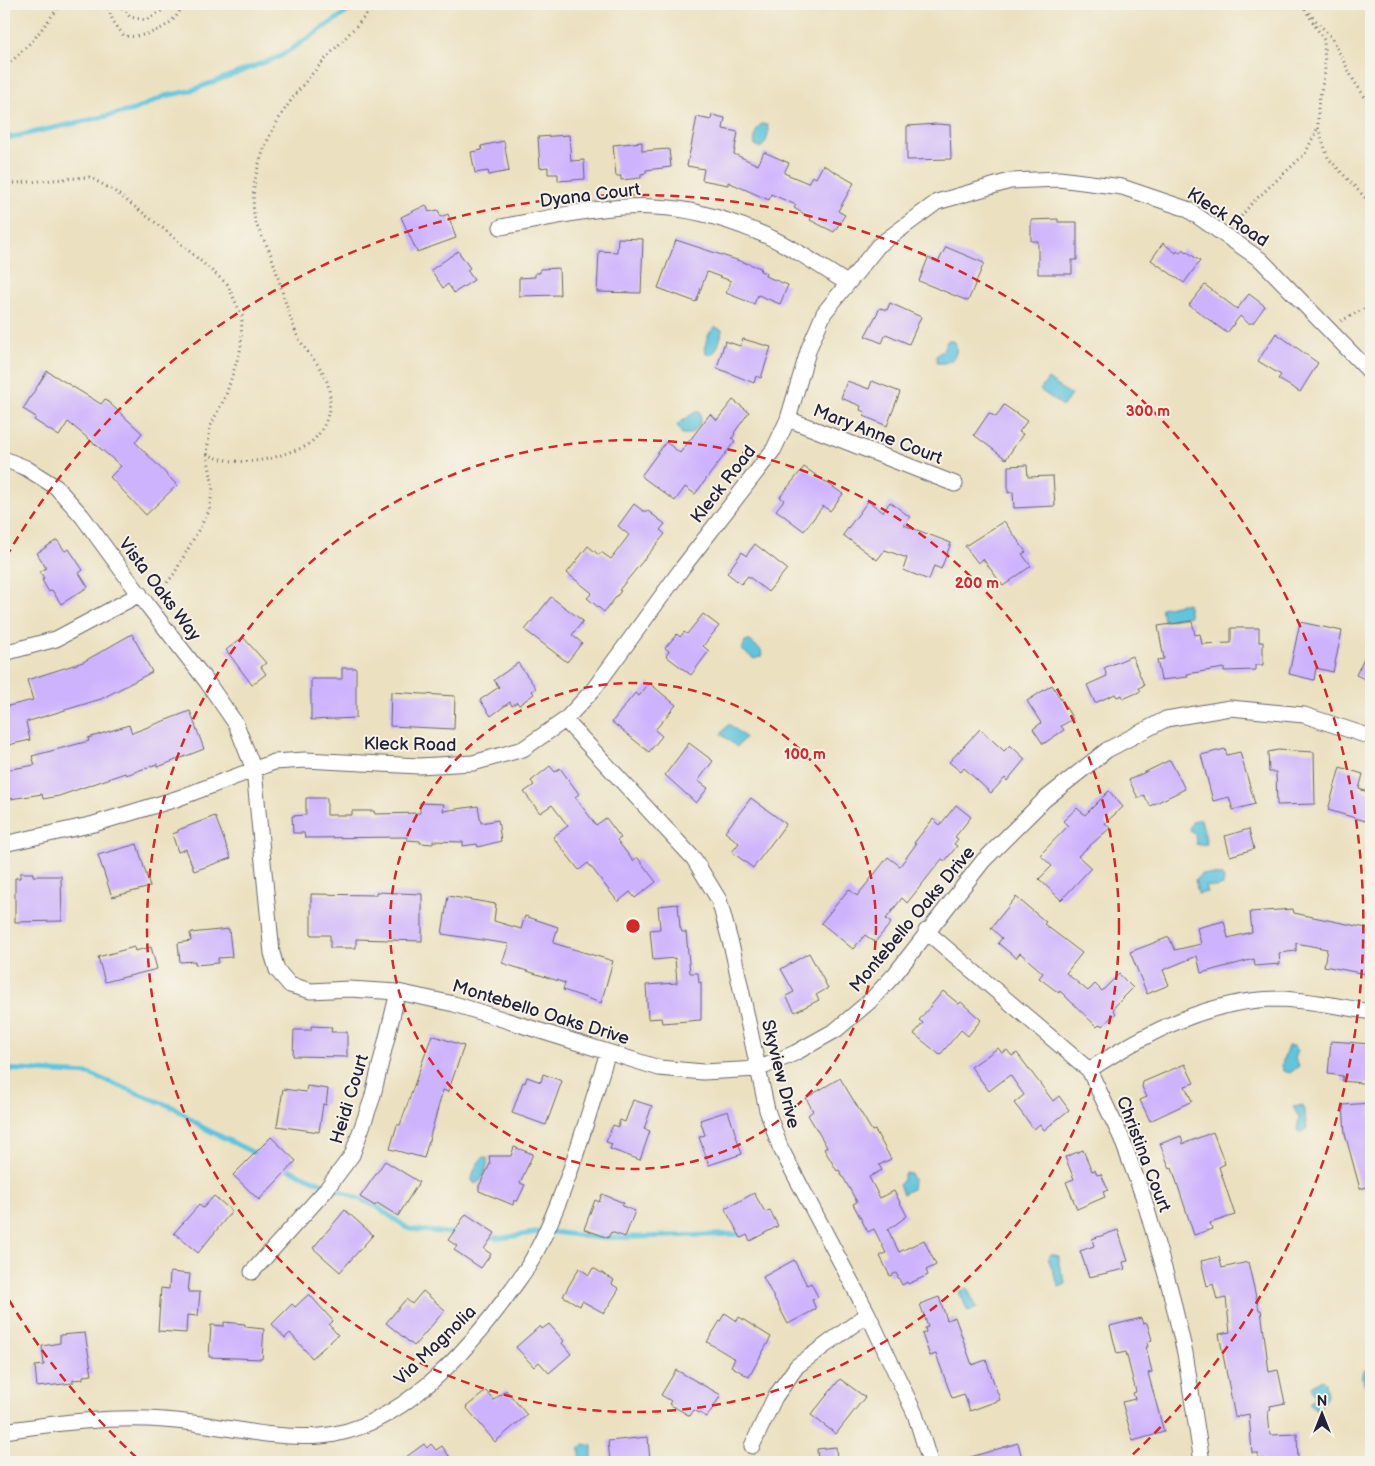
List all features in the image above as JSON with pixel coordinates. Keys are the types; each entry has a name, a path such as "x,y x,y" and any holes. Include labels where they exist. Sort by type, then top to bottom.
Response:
{"street":[{"name":"Kleck Road","path":"4,844 94,824 176,799 274,762 305,760 419,766 473,763 523,749 565,720 593,690 682,567 774,450 788,419 808,348 824,313 878,246 937,202 1010,181 1059,179 1122,187 1186,209 1226,234 1261,260 1371,373"},
{"name":"Dyana Court","path":"501,227 592,210 655,207 706,214 756,231 790,248 847,283"},
{"name":"Mary Anne Court","path":"788,419 955,484"},
{"name":"Vista Oaks Way","path":"4,459 26,468 56,487 82,516 207,682 236,724 254,770"},
{"path":"4,653 56,639 144,600"},
{"name":"Montebello Oaks Drive","path":"254,770 272,953 277,970 290,985 311,991 349,989 398,992 454,1004 659,1068 702,1072 758,1068 795,1053 836,1030 882,988 983,861 1044,800 1107,750 1166,719 1230,708 1304,715 1371,737"},
{"name":"Skyview Drive","path":"565,720 694,859 719,900 767,1110 780,1147 868,1314 915,1414 930,1462"},
{"name":"Christina Court","path":"926,931 1089,1070 1120,1137 1143,1196 1170,1289 1185,1353 1202,1462"},
{"name":"Heidi Court","path":"252,1272 324,1191 352,1155 372,1099 398,992"},
{"path":"1089,1070 1156,1030 1192,1016 1236,1003 1281,999 1371,1012"},
{"name":"Via Magnolia","path":"4,1431 58,1422 123,1418 166,1420 280,1437 322,1436 354,1429 420,1392 494,1314 532,1259 571,1167 608,1052"},
{"path":"752,1446 775,1397 797,1366 868,1314"}],"path":[{"path":"4,69 34,39 61,4"},
{"path":"106,4 124,36 134,38 168,24 180,14 182,4"},
{"path":"119,4 130,17 146,20 172,4"},
{"path":"207,454 227,461 270,459 308,445 327,419 330,398 326,378 298,336 269,251 255,221 254,189 268,137 283,109 330,52 352,32 376,4"},
{"path":"1301,4 1331,37 1354,81 1371,106"},
{"path":"1301,4 1324,40 1325,72 1318,106 1318,127 1328,158 1371,204"},
{"path":"1226,234 1252,203 1305,154 1318,127"},
{"path":"4,184 89,177 113,190 157,224 227,284 242,316 241,348 226,395 210,427 207,454 213,487 209,511 174,574 144,600"},
{"path":"1329,328 1371,306"}],"water":[{"path":"762,124 767,125 768,134 766,141 760,148 755,145 754,140 757,130"},
{"path":"715,327 722,330 717,348 710,355 706,353 706,342"},
{"path":"948,340 955,342 955,355 950,361 937,363 936,356 943,350"},
{"path":"1048,379 1071,395 1063,406 1040,390"},
{"path":"695,412 699,412 700,415 699,424 690,434 682,434 677,425"},
{"path":"1187,603 1190,616 1164,621 1161,608"},
{"path":"745,641 750,641 761,650 762,656 754,659 742,650"},
{"path":"729,724 745,737 737,747 721,734"},
{"path":"1201,819 1207,844 1200,845 1196,844 1195,834 1190,831 1190,826 1193,821"},
{"path":"1201,874 1221,875 1224,879 1223,885 1216,887 1205,886 1207,892 1198,894 1195,880"},
{"path":"1288,1046 1294,1046 1298,1050 1295,1059 1299,1066 1290,1073 1283,1071 1282,1064"},
{"path":"1303,1105 1307,1128 1301,1133 1297,1130 1299,1117 1293,1107"},
{"path":"484,1157 487,1158 486,1169 476,1184 472,1181 473,1175 477,1165"},
{"path":"904,1174 911,1174 913,1180 912,1189 903,1194 899,1185"},
{"path":"1051,1254 1059,1256 1059,1265 1066,1284 1059,1287 1048,1258"},
{"path":"967,1288 977,1308 968,1311 959,1292"},
{"path":"1371,1369 1371,1395 1364,1384 1363,1378 1364,1371"},
{"path":"1322,1379 1325,1382 1327,1396 1318,1410 1309,1403 1316,1397 1312,1390 1312,1385"},
{"path":"584,1444 592,1446 592,1462 580,1462 580,1448"}],"building":[{"path":"712,115 725,118 723,129 738,132 734,154 758,165 764,152 789,163 784,173 808,183 812,176 816,178 823,165 854,183 838,211 845,215 834,232 810,220 811,218 794,208 796,205 771,194 769,200 728,182 728,185 702,180 704,169 687,166 697,117 711,120"},
{"path":"950,125 951,159 907,160 907,126"},
{"path":"569,135 571,161 584,160 585,179 558,181 558,174 548,174 548,167 540,168 538,137"},
{"path":"504,141 509,171 489,175 488,171 475,173 471,152 482,150 481,146"},
{"path":"642,142 642,151 669,149 671,167 646,170 646,173 641,174 641,178 621,180 621,176 616,176 613,145"},
{"path":"426,205 429,212 438,210 441,217 448,214 456,238 417,252 401,217"},
{"path":"1058,219 1058,222 1077,222 1077,260 1072,260 1072,274 1038,274 1038,241 1031,241 1031,220"},
{"path":"618,238 643,239 641,293 597,292 599,251 617,252"},
{"path":"676,240 761,268 760,271 766,273 765,276 788,285 780,304 758,295 754,304 726,293 731,281 707,272 696,302 658,288"},
{"path":"1163,243 1176,253 1177,251 1180,253 1183,249 1200,261 1184,283 1151,260"},
{"path":"946,247 984,263 968,301 919,281 928,258 938,262"},
{"path":"458,251 470,268 467,270 474,280 454,293 448,284 443,288 431,270"},
{"path":"559,268 560,295 519,296 519,278 535,277 535,273 540,273 540,269"},
{"path":"1205,285 1237,309 1249,294 1265,306 1253,323 1248,323 1240,316 1227,333 1189,305"},
{"path":"890,303 921,317 909,344 886,334 882,343 865,336 880,308 887,310"},
{"path":"1276,333 1318,363 1300,392 1278,379 1281,375 1258,361"},
{"path":"743,339 771,347 761,378 756,376 754,383 717,368 725,341 740,346"},
{"path":"47,371 101,404 105,399 142,433 135,442 177,485 146,515 110,477 121,466 68,422 59,436 34,420 36,417 23,409"},
{"path":"847,381 869,389 872,381 900,392 887,426 864,416 865,412 860,410 861,406 841,398"},
{"path":"733,400 749,412 734,433 732,438 735,441 695,494 685,487 675,501 641,476 666,442 680,453 710,414 717,420"},
{"path":"1004,405 1027,421 1019,432 1023,434 1006,459 974,435 989,413 996,417"},
{"path":"1027,465 1028,477 1053,476 1055,506 1014,508 1013,492 1008,493 1008,466"},
{"path":"804,467 843,494 830,511 823,506 804,531 776,510 784,500 780,497"},
{"path":"868,501 883,512 890,502 910,517 904,525 951,543 941,569 934,566 929,580 903,570 907,558 885,550 877,560 843,535"},
{"path":"634,504 643,511 648,511 665,524 660,530 665,534 619,590 621,591 604,612 587,598 592,593 567,573 588,546 599,555 601,552 611,559 629,535 618,526"},
{"path":"1004,521 1026,552 1022,554 1031,566 1003,586 983,559 978,563 965,546"},
{"path":"57,540 65,551 69,549 83,570 79,573 88,587 61,604 52,590 49,592 42,580 44,578 40,572 46,568 37,553"},
{"path":"755,544 787,569 768,592 748,576 741,584 727,573 742,552 746,556"},
{"path":"551,597 583,621 572,635 582,643 567,662 525,630"},
{"path":"703,614 719,626 703,646 709,651 691,675 666,656 669,651 665,648 677,634 680,637 684,632 687,634"},
{"path":"1192,621 1195,635 1200,634 1202,644 1231,643 1231,628 1259,628 1259,642 1263,642 1263,665 1256,665 1256,670 1224,671 1224,668 1187,674 1188,677 1161,680 1157,660 1164,659 1158,626"},
{"path":"1300,622 1342,631 1333,672 1316,668 1314,680 1289,674"},
{"path":"132,634 152,672 101,699 26,722 30,740 4,746 4,707 33,700 27,680 83,662"},
{"path":"243,637 266,663 261,667 266,674 252,685 226,650"},
{"path":"1371,643 1371,682 1356,675"},
{"path":"1132,656 1144,685 1139,688 1141,691 1123,699 1122,695 1117,697 1115,694 1095,703 1087,685 1107,676 1104,668"},
{"path":"518,663 536,688 532,691 534,694 519,705 517,702 512,706 510,702 491,716 480,700 499,687 494,680"},
{"path":"342,668 356,668 356,718 311,720 311,679 342,679"},
{"path":"649,683 676,705 655,730 662,736 649,752 612,722 635,693 639,696"},
{"path":"1052,685 1073,719 1061,726 1064,730 1043,744 1033,729 1041,723 1027,701"},
{"path":"391,692 455,696 454,729 390,726"},
{"path":"190,711 204,749 158,767 157,764 126,775 125,773 59,796 43,799 42,794 4,800 4,779 7,779 5,770 35,765 32,756 89,741 88,738 129,725 132,733"},
{"path":"980,729 1004,751 1010,745 1025,759 1007,781 1005,778 991,793 964,768 961,772 949,762"},
{"path":"689,743 713,761 698,781 708,788 696,803 665,775"},
{"path":"1225,749 1227,755 1240,752 1255,804 1233,810 1229,797 1213,801 1201,755"},
{"path":"1278,750 1314,752 1315,804 1277,805 1276,772 1269,772 1268,752"},
{"path":"1170,760 1185,789 1150,806 1144,795 1138,798 1129,780"},
{"path":"550,766 555,772 560,768 579,794 575,797 596,825 606,818 621,838 617,840 633,861 637,857 656,882 635,898 630,892 618,902 588,863 579,870 553,837 568,826 552,805 540,813 524,792 534,785 531,781"},
{"path":"1340,767 1363,774 1359,789 1371,793 1369,822 1328,810"},
{"path":"1109,791 1123,807 1105,823 1110,828 1078,856 1091,868 1061,900 1039,879 1052,866 1040,855 1068,826 1063,821 1077,808 1085,815"},
{"path":"306,798 327,798 327,815 352,815 352,811 374,811 375,814 420,813 420,803 444,804 443,811 478,806 481,823 498,820 501,841 478,847 477,844 463,846 463,842 433,841 433,844 420,843 420,841 407,840 407,837 305,838 304,833 293,833 292,816 306,815"},
{"path":"751,798 786,824 753,868 732,852 739,843 725,832"},
{"path":"956,805 971,817 955,837 958,839 954,844 957,846 945,861 942,859 907,903 902,898 886,919 891,923 875,942 865,935 853,949 821,923 849,889 857,896 888,857 900,866 916,844 914,843 933,819 940,825"},
{"path":"215,816 231,858 194,871 186,849 178,852 172,834"},
{"path":"1249,829 1254,849 1230,856 1225,836"},
{"path":"137,844 150,887 112,897 98,855"},
{"path":"20,873 33,873 33,876 61,876 62,921 15,922 15,878 20,878"},
{"path":"376,892 422,894 422,941 356,939 356,948 330,948 330,935 311,935 311,894 376,895"},
{"path":"448,896 496,904 494,921 521,929 525,916 558,927 553,943 613,961 601,1003 563,990 565,983 502,963 509,944 442,934"},
{"path":"1016,897 1046,922 1044,924 1082,953 1066,973 1088,991 1095,984 1102,991 1119,974 1133,988 1116,1005 1113,1010 1116,1013 1102,1026 1100,1024 1097,1027 1060,991 1059,993 1039,978 1043,973 1020,953 1016,958 998,943 1002,938 991,928"},
{"path":"678,904 680,927 682,932 686,932 690,973 698,973 699,983 701,982 701,1020 662,1023 661,1018 648,1019 646,985 677,983 675,958 653,960 650,930 660,929 658,906"},
{"path":"1293,909 1294,913 1371,929 1371,975 1324,966 1327,949 1296,943 1296,951 1279,953 1280,964 1255,966 1254,959 1201,973 1197,956 1163,970 1169,985 1147,994 1130,952 1169,937 1175,950 1201,944 1197,928 1224,921 1228,938 1252,932 1250,912"},
{"path":"229,929 232,957 218,958 218,963 195,965 195,961 180,962 178,943 191,941 190,933"},
{"path":"134,947 135,951 151,947 157,969 105,982 98,957"},
{"path":"809,953 828,988 816,995 819,1000 795,1012 786,996 794,992 781,969"},
{"path":"943,991 959,1004 961,1002 981,1020 968,1036 961,1030 940,1055 914,1034 923,1023 919,1020"},
{"path":"311,1026 332,1027 331,1032 347,1032 347,1057 293,1056 294,1030 311,1030"},
{"path":"432,1035 464,1046 448,1092 443,1090 424,1158 390,1149 397,1125 400,1125"},
{"path":"1331,1041 1371,1044 1371,1084 1342,1081 1343,1076 1328,1074"},
{"path":"998,1048 1002,1053 1007,1050 1012,1056 1017,1053 1053,1101 1059,1096 1069,1110 1044,1130 1040,1124 1034,1129 1014,1103 1024,1095 1010,1075 989,1091 971,1067"},
{"path":"1185,1064 1194,1083 1185,1086 1192,1101 1150,1121 1140,1100 1147,1097 1142,1087 1143,1082"},
{"path":"543,1074 562,1081 546,1125 512,1113 523,1082 525,1083 527,1077 541,1082"},
{"path":"840,1078 872,1131 875,1130 891,1159 879,1165 882,1170 869,1177 880,1198 894,1191 907,1216 888,1230 899,1252 924,1240 936,1265 926,1270 928,1275 908,1284 907,1282 902,1285 896,1273 890,1276 880,1256 886,1253 874,1229 868,1232 853,1204 857,1202 839,1170 837,1171 824,1149 827,1147 808,1115 813,1111 806,1098"},
{"path":"307,1086 328,1089 326,1105 323,1104 319,1132 277,1126 283,1089 306,1092"},
{"path":"633,1100 652,1106 644,1129 650,1131 640,1160 610,1149 612,1144 606,1142 613,1125 618,1127 620,1120 625,1122"},
{"path":"1371,1103 1371,1186 1360,1189 1345,1134 1343,1105"},
{"path":"728,1111 742,1154 709,1165 699,1137 705,1135 700,1120"},
{"path":"1213,1132 1225,1164 1219,1167 1235,1215 1210,1223 1212,1229 1194,1235 1172,1168 1170,1169 1160,1144 1181,1136 1183,1144"},
{"path":"271,1137 296,1161 259,1200 233,1175"},
{"path":"514,1147 533,1154 520,1183 525,1185 517,1202 514,1200 513,1205 479,1191 479,1186 490,1164 489,1156 511,1156"},
{"path":"1083,1150 1092,1171 1095,1170 1097,1175 1101,1174 1108,1190 1103,1192 1105,1197 1077,1209 1066,1182 1074,1179 1065,1157"},
{"path":"385,1161 419,1182 398,1216 377,1203 375,1206 360,1197"},
{"path":"754,1193 765,1212 770,1210 778,1226 750,1241 747,1235 741,1238 725,1209"},
{"path":"602,1194 624,1203 622,1206 635,1211 625,1237 611,1232 608,1238 584,1229 595,1200 599,1202"},
{"path":"214,1196 232,1211 198,1253 174,1233 199,1205 203,1208"},
{"path":"345,1210 373,1235 340,1272 313,1248"},
{"path":"466,1214 495,1233 484,1249 491,1254 481,1268 454,1250 457,1246 448,1240"},
{"path":"1118,1230 1128,1261 1123,1262 1125,1269 1089,1277 1080,1251 1094,1246 1092,1239"},
{"path":"1219,1257 1222,1268 1248,1262 1259,1310 1261,1310 1269,1372 1278,1370 1285,1403 1270,1406 1271,1410 1268,1411 1270,1435 1297,1434 1298,1462 1264,1462 1264,1459 1258,1460 1258,1453 1252,1453 1249,1414 1235,1417 1219,1334 1230,1332 1226,1298 1217,1300 1213,1284 1207,1286 1201,1261"},
{"path":"794,1260 807,1285 811,1283 818,1297 812,1300 816,1309 788,1324 763,1277"},
{"path":"579,1268 589,1275 593,1268 614,1280 612,1284 619,1289 604,1313 582,1301 580,1306 563,1296"},
{"path":"170,1272 190,1274 188,1292 200,1292 198,1316 187,1315 186,1333 158,1331 161,1288 169,1289"},
{"path":"423,1291 445,1310 414,1346 386,1323 406,1299 412,1304"},
{"path":"309,1294 333,1321 329,1325 338,1335 312,1358 290,1333 285,1338 272,1324 292,1304 295,1307"},
{"path":"939,1297 947,1320 955,1317 972,1365 986,1360 1000,1400 970,1411 964,1394 952,1398 936,1354 930,1356 922,1334 926,1332 925,1328 928,1327 920,1304"},
{"path":"725,1313 737,1321 739,1317 771,1337 749,1377 731,1366 735,1359 707,1342"},
{"path":"1141,1318 1143,1324 1147,1323 1152,1340 1147,1342 1148,1347 1146,1347 1152,1372 1148,1373 1164,1432 1133,1441 1122,1402 1135,1399 1133,1393 1136,1392 1126,1352 1117,1354 1110,1326"},
{"path":"224,1322 245,1324 245,1327 264,1329 262,1359 209,1357 211,1325 224,1326"},
{"path":"549,1324 564,1341 562,1343 571,1354 549,1373 539,1362 534,1367 516,1347 540,1326 542,1329"},
{"path":"85,1333 92,1375 83,1376 83,1379 73,1380 73,1383 37,1387 35,1366 44,1365 42,1346 60,1343 60,1335"},
{"path":"676,1370 721,1395 707,1417 694,1410 690,1416 669,1404 671,1401 661,1395"},
{"path":"840,1379 865,1397 836,1434 811,1415"},
{"path":"506,1390 527,1415 495,1442 466,1407 486,1391 494,1400"},
{"path":"648,1437 650,1462 610,1462 608,1441"},
{"path":"1018,1443 1023,1462 965,1462 964,1459"},
{"path":"424,1444 427,1448 431,1444 436,1450 442,1446 453,1462 399,1462"},
{"path":"836,1447 837,1462 818,1462 817,1449"}],"waterway":[{"path":"4,139 134,110 165,96 190,91 281,56 359,4"},
{"path":"4,1069 89,1074 175,1108 202,1127 260,1156"},
{"path":"283,1167 374,1205 409,1229 459,1234"},
{"path":"488,1237 502,1238 545,1231 599,1238 743,1234"}]}
